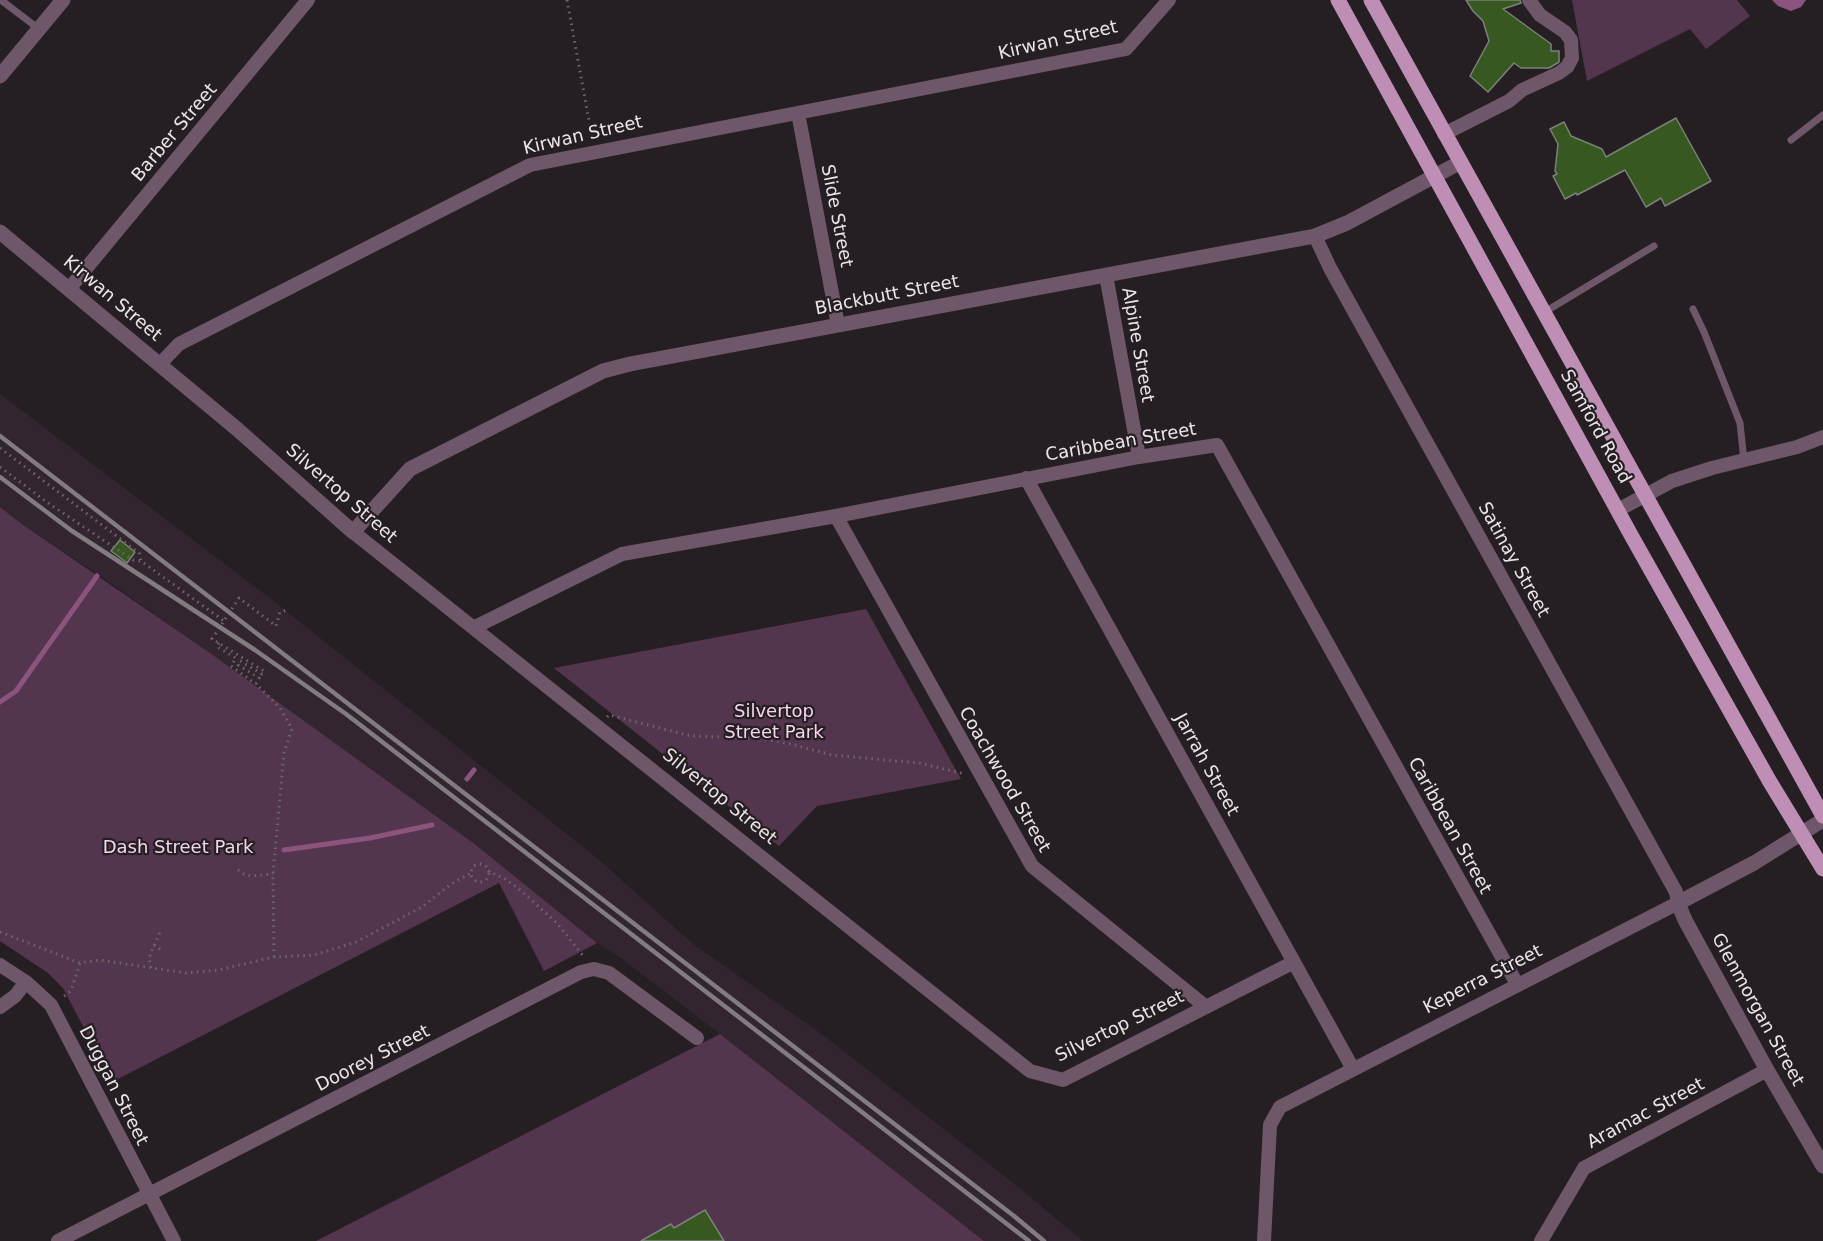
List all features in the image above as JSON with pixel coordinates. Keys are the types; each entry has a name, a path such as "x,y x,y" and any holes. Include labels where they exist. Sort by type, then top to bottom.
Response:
{"main road":[{"name":"Samford Road","path":"1338,0 1618,510 1770,782 1823,869"},
{"name":"Samford Road","path":"1371,0 1459,163 1823,818"}],"street":[{"path":"0,76 63,0"},
{"name":"Barber Street","path":"69,289 308,0"},
{"name":"Kirwan Street","path":"0,232 160,364 179,344 530,165 1126,49 1169,0"},
{"path":"1444,134 1509,101 1522,90 1567,67 1572,58 1571,40 1565,32 1540,15 1529,0"},
{"name":"Slide Street","path":"798,113 838,325"},
{"name":"Blackbutt Street","path":"353,532 410,469 603,370 1315,236 1347,223 1459,163"},
{"name":"Satinay Street","path":"1315,236 1330,268 1676,892 1678,903"},
{"name":"Alpine Street","path":"1106,275 1139,458"},
{"name":"Silvertop Street","path":"160,364 353,532 1030,1071 1063,1080 1294,962"},
{"path":"1618,510 1672,481 1697,472 1797,447 1823,437"},
{"name":"Caribbean Street","path":"475,627 622,554 836,516 1026,478 1216,445 1517,984"},
{"name":"Jarrah Street","path":"1026,478 1353,1069"},
{"name":"Coachwood Street","path":"836,516 1032,866 1206,1007"},
{"name":"Keperra Street","path":"1264,1241 1270,1125 1280,1107 1754,863 1823,818"},
{"name":"Glenmorgan Street","path":"1678,903 1685,920 1767,1070 1823,1166"},
{"name":"Duggan Street","path":"0,965 26,982 51,1005 174,1241"},
{"path":"594,969 609,973 697,1038"},
{"name":"Doorey Street","path":"58,1241 581,972 594,969"},
{"path":"0,1007 15,996 26,982"},
{"name":"Aramac Street","path":"1541,1241 1584,1168 1767,1070"}],"lane":[{"path":"1,0 39,29"},
{"path":"1791,140 1823,115"},
{"path":"1543,313 1654,246"},
{"path":"1693,309 1740,423 1744,461"}],"path":[{"path":"567,0 592,137"},
{"path":"0,448 139,553 141,561"},
{"path":"0,467 48,503 133,560 141,561 224,621"},
{"path":"256,684 259,678 238,665 240,661 262,674 264,671 212,639 239,598 276,626 280,612 286,610"},
{"path":"219,643 217,647 236,658 231,666 256,684 280,708 292,729 284,753 273,874 274,957"},
{"path":"607,718 609,715 691,736 756,738 832,755 919,763 959,774 979,774"},
{"path":"0,932 80,963 99,960 186,973 218,970 274,957 314,955 356,942 422,907 451,884 471,873 479,864 485,866 488,877 482,882 474,880 471,873"},
{"path":"238,870 252,876 273,874"},
{"path":"488,871 519,889 557,923 594,969"},
{"path":"151,969 149,959 160,932"},
{"path":"154,945 161,950"},
{"path":"60,999 71,991 80,963"}],"shaded area":[{"path":"1772,0 1806,0 1801,7 1791,11 1778,6"},
{"path":"0,394 271,599 597,858 693,944 819,1032 1012,1182 1083,1241 984,1241 720,1034 621,958 597,943 476,845 112,584 19,522 0,507"}],"green space":[{"path":"1572,0 1737,0 1750,16 1706,49 1690,29 1587,81"},
{"name":"Dash Street Park","path":"0,507 210,653 476,845 597,943 544,971 499,883 112,1082 63,988 48,973 0,941"},
{"name":"Silvertop Street Park","path":"866,609 961,779 817,806 779,846 554,668"},
{"path":"720,1034 984,1241 316,1241"}],"building":[{"path":"1466,0 1520,0 1521,3 1503,9 1551,44 1551,51 1559,51 1559,62 1549,68 1521,68 1514,63 1488,92 1470,76 1489,41 1483,21"},
{"path":"1676,118 1711,181 1665,206 1661,198 1646,207 1625,170 1565,199 1553,176 1557,174 1555,171 1558,144 1550,129 1564,122 1571,136 1602,149 1606,157"},
{"path":"120,540 135,552 127,563 111,551"},
{"path":"705,1210 724,1241 641,1241 671,1224 674,1228"}],"waterway":[{"path":"0,702 16,691 97,576"},
{"path":"467,779 474,770"},
{"path":"284,850 370,838 432,825"}],"railway":[{"path":"0,436 1044,1241"},
{"path":"0,477 72,531 255,650 346,714 1029,1241"}]}
